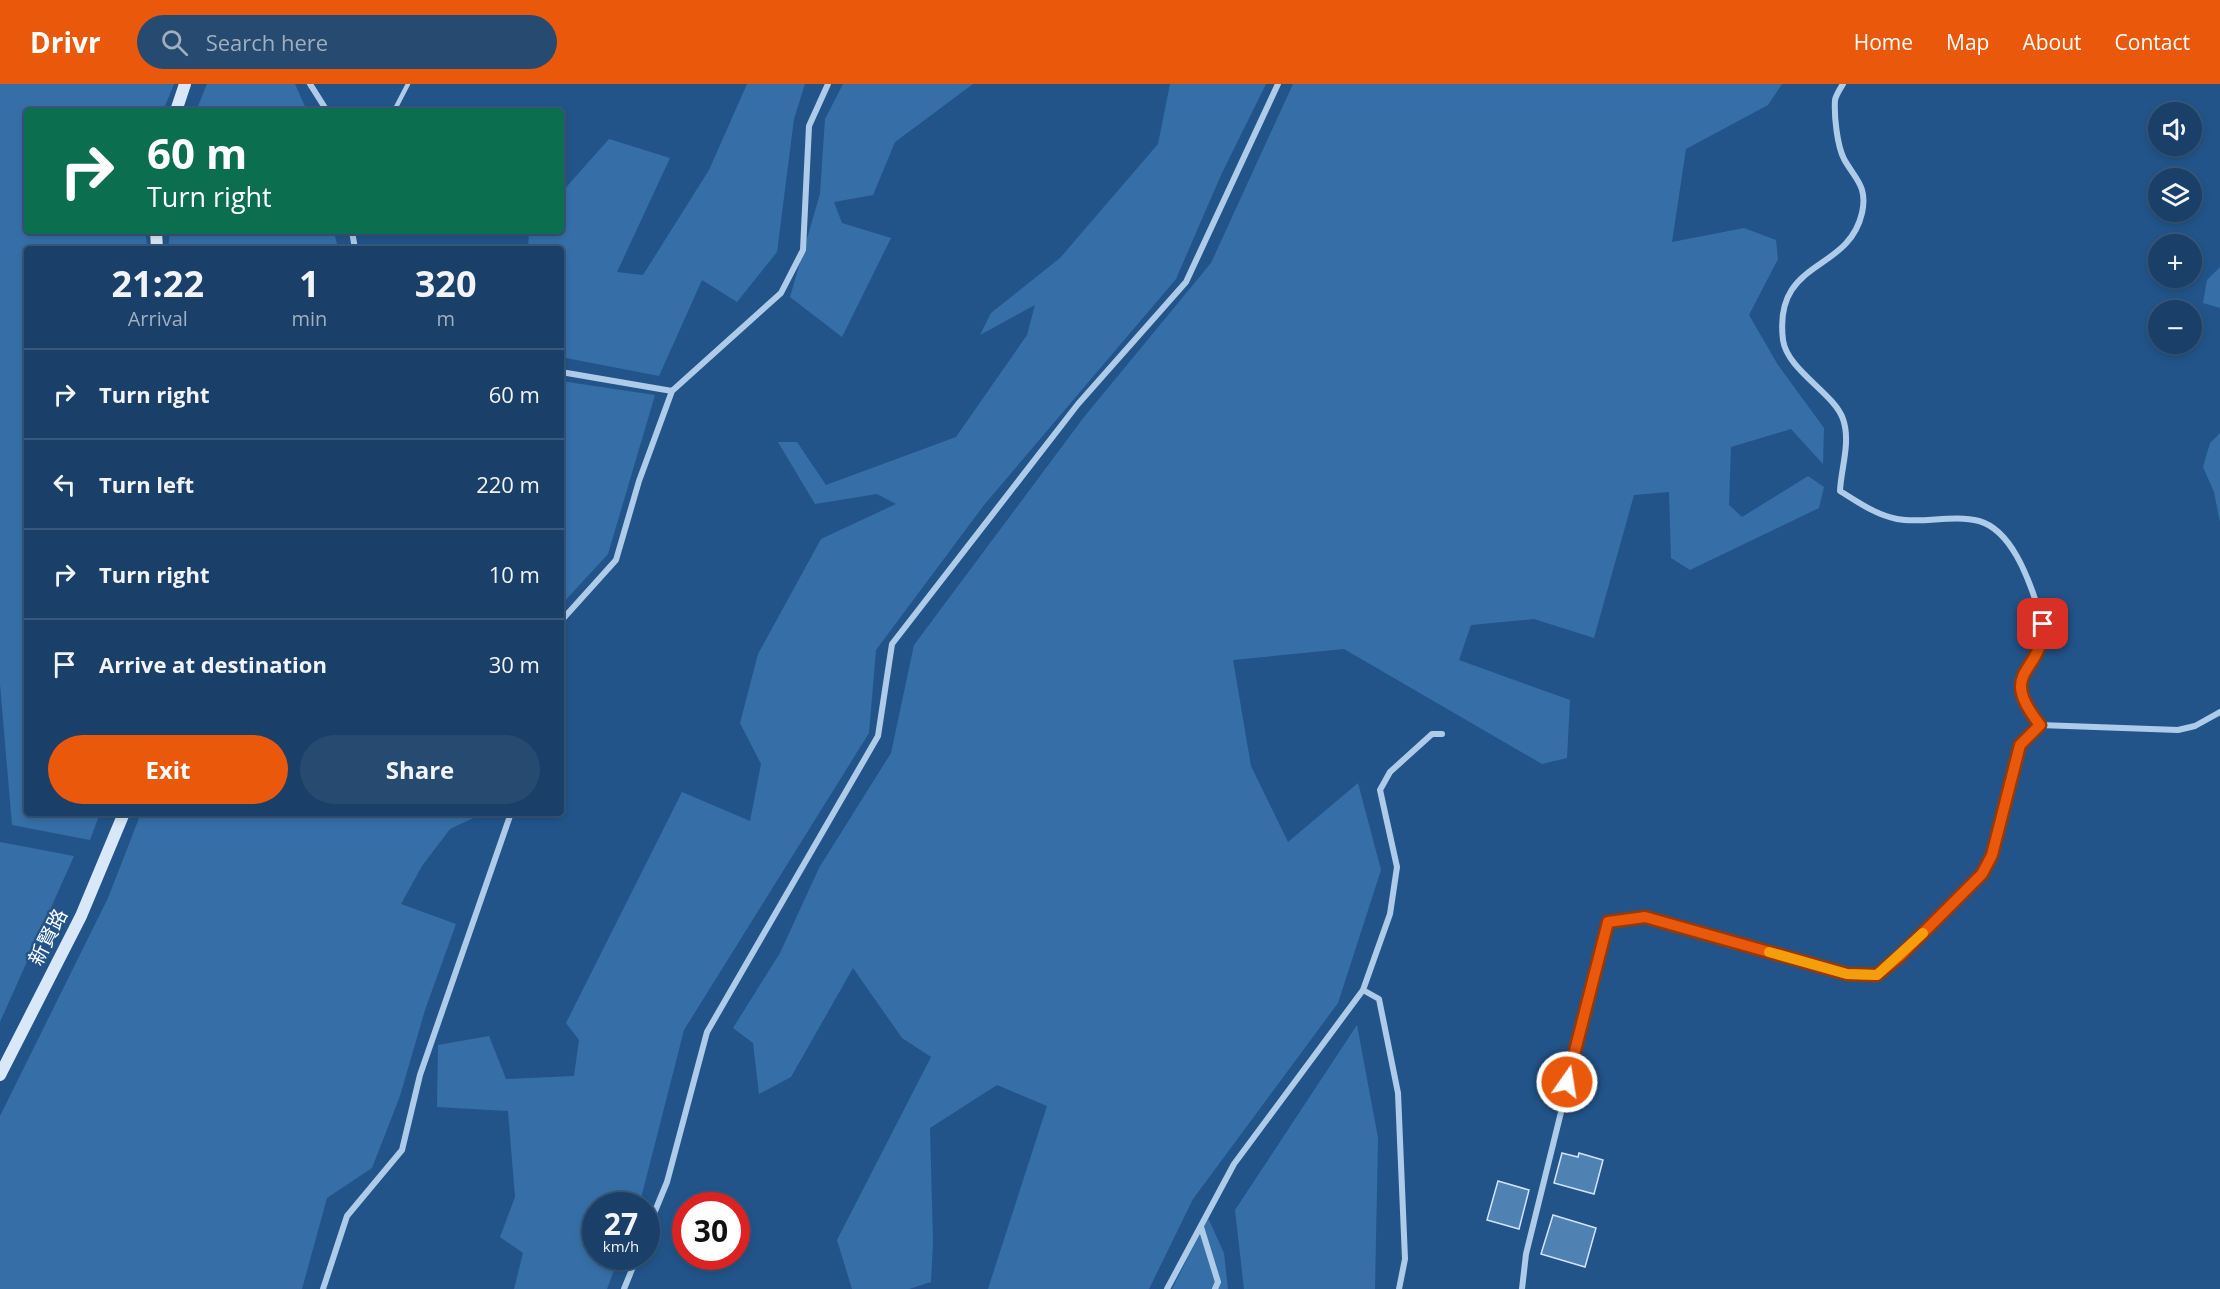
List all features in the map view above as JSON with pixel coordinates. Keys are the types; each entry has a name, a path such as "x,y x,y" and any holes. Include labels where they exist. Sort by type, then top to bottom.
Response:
{"street":[{"path":"177,108 185,84"},
{"path":"310,84 325,108"},
{"path":"564,618 615,560 639,481 672,391 781,293 803,250 809,126 828,84"},
{"path":"660,1199 667,1182 707,1032 878,736 892,644 1078,404 1186,282 1278,84"},
{"path":"1843,84 1835,99 1837,129 1844,158 1858,176 1863,195 1862,213 1853,236 1838,251 1806,272 1789,292 1782,306 1783,342 1789,356 1842,417 1847,440 1840,491 1868,509 1897,519 1979,521 1993,528 2010,546 2031,586 2043,624 2043,634 2033,661 2022,676 2020,691 2027,709 2040,725"},
{"path":"564,373 672,391"},
{"path":"1522,1289 1526,1254 1608,922 1645,917 1847,974 1877,975 1900,956 1982,874 1992,855 2020,745 2040,725 2178,730 2195,726 2220,712"},
{"path":"1167,1289 1234,1164 1362,990 1390,914 1397,867 1380,790 1390,772 1424,741 1432,734 1442,734"},
{"name":"新賢路","path":"0,1075 81,916 123,816"},
{"path":"324,1289 347,1216 402,1150 420,1075 510,816"},
{"path":"1362,990 1379,999 1398,1093 1405,1259 1399,1289"},
{"path":"1201,1227 1218,1282 1215,1289"},
{"path":"624,1289 632,1270"}],"lane":[{"path":"396,108 408,84"}],"shaded area":[{"path":"0,84 174,84 164,108 24,108 24,234 146,234 148,246 24,246 24,816 99,816 90,840 12,825 0,684"},
{"path":"207,84 295,84 306,108 197,108"},
{"path":"747,84 805,84 794,119 777,252 737,302 702,280 659,376 564,358 564,246 528,246 529,234 564,234 564,190 609,139 670,158 617,272 643,275 709,170"},
{"path":"843,84 973,84 895,142 873,195 834,202 842,223 891,238 842,337 790,297 820,194 825,119"},
{"path":"1170,84 1266,84 1221,175 1176,279 984,505 876,650 869,733 684,1030 643,1192 582,1192 582,1270 614,1270 607,1289 514,1289 523,1253 500,1237 515,1197 508,1111 437,1107 438,1045 489,1036 506,1079 574,1076 579,1040 566,1023 682,792 750,821 761,764 740,723 758,654 821,539 896,504 877,494 815,504 778,442 797,442 826,485 956,437 1027,335 1035,305 980,335 991,313 1060,258 1158,144"},
{"path":"1293,84 1782,84 1768,105 1686,149 1672,242 1744,228 1776,240 1778,259 1749,315 1778,365 1824,428 1823,464 1791,429 1731,447 1729,505 1742,517 1808,476 1824,487 1819,508 1690,570 1671,558 1669,492 1634,495 1594,638 1534,619 1471,625 1459,660 1570,700 1567,758 1542,764 1344,649 1233,660 1251,766 1288,842 1358,783 1381,870 1338,1003 1193,1199 1149,1289 988,1289 1047,1106 997,1085 930,1128 933,1242 931,1282 909,1289 852,1289 837,1240 931,1057 902,1038 853,968 791,1077 759,1094 753,1043 733,1028 780,953 819,868 891,753 914,645 1084,417 1211,263"},
{"path":"170,234 335,234 337,246 168,246"},
{"path":"2220,267 2220,308 2203,303 2207,280"},
{"path":"564,381 655,395 608,554 564,602"},
{"path":"2220,433 2220,522 2214,492 2203,467 2210,443"},
{"path":"140,816 478,816 450,829 422,866 401,904 456,924 425,1010 400,1096 372,1168 327,1198 302,1289 0,1289 0,1116 108,898"},
{"path":"0,842 74,856 0,1022"},
{"path":"1357,1025 1378,1138 1375,1289 1244,1289 1235,1210"},
{"path":"1208,1218 1224,1253 1228,1289 1172,1289"}],"building":[{"path":"1562,1153 1578,1157 1579,1153 1603,1160 1594,1194 1554,1183"},
{"path":"1498,1181 1529,1190 1519,1229 1487,1220"},
{"path":"1553,1215 1596,1228 1585,1267 1541,1254"}],"slow traffic":[{"path":"1769,952 1847,974 1877,975 1923,933"}],"route":[{"path":"1567,1082 1608,922 1645,917 1847,974 1877,975 1900,956 1982,874 1992,855 2020,745 2040,725 2027,709 2020,691 2022,676 2033,661 2043,634 2043,624"}]}
